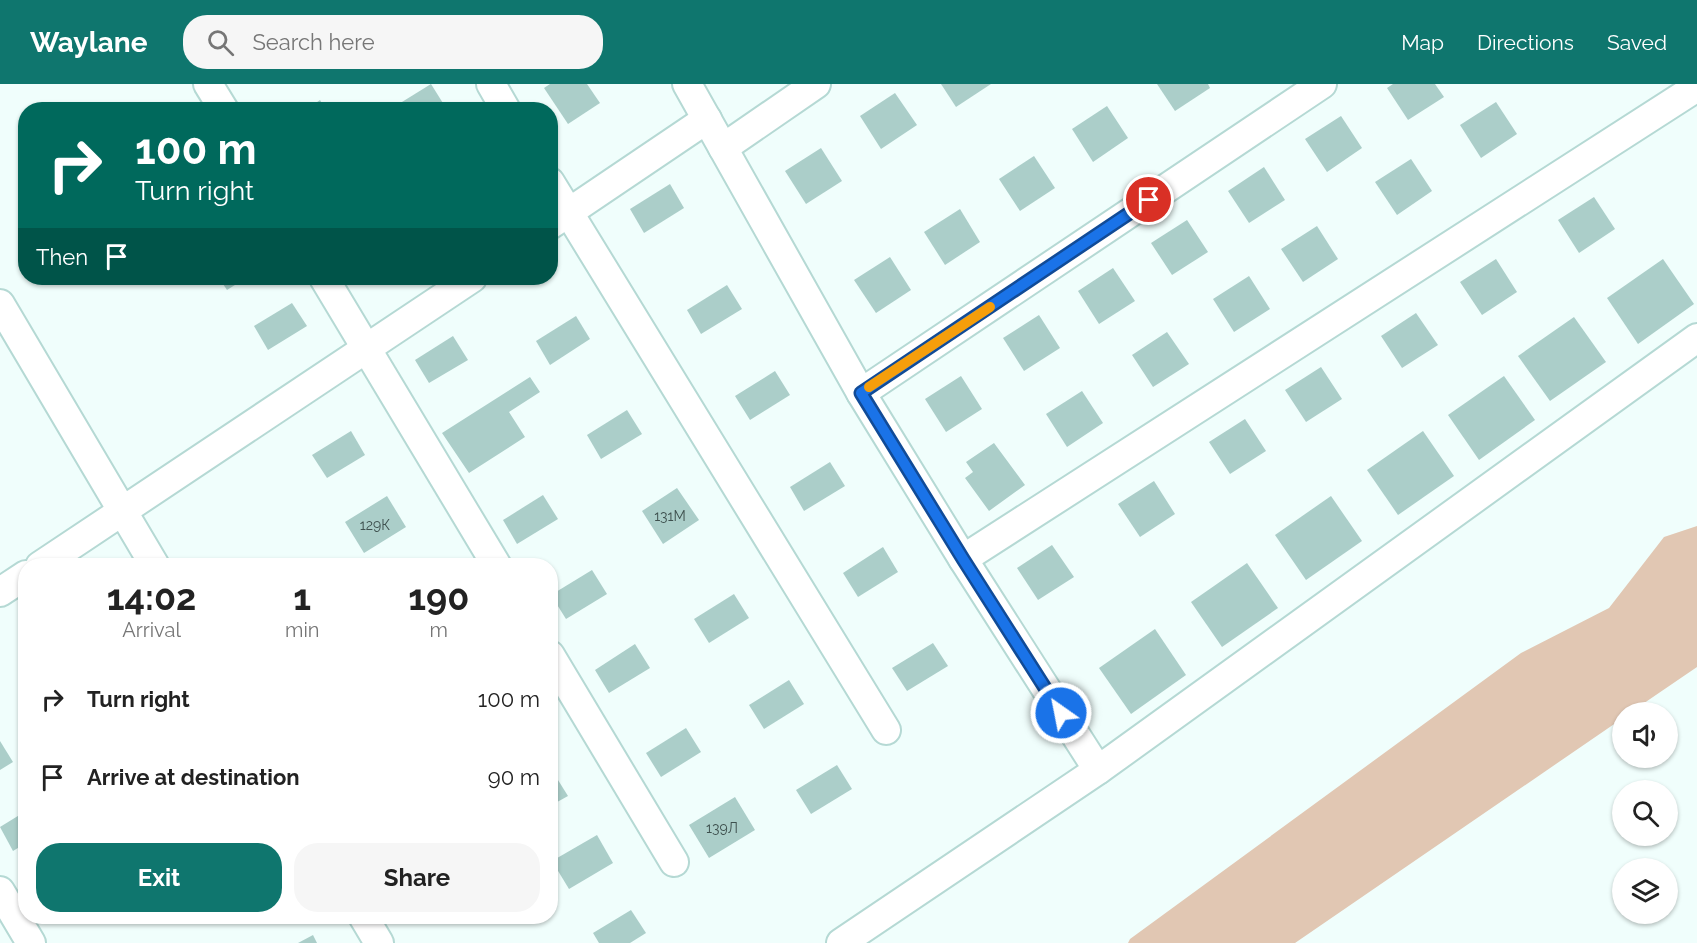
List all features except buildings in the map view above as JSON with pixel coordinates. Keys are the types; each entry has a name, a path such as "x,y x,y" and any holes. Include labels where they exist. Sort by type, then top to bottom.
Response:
{"street":[{"path":"208,84 219,102"},
{"path":"491,84 501,102"},
{"path":"687,84 861,393 963,559 1098,770"},
{"path":"723,148 816,84"},
{"path":"861,393 1322,84"},
{"path":"963,559 1697,87"},
{"path":"707,119 560,219 886,730"},
{"path":"328,285 492,558"},
{"path":"52,558 462,285"},
{"path":"0,304 150,558"},
{"path":"841,943 1098,770 1697,338"},
{"path":"0,592 18,580"},
{"path":"558,668 675,862"},
{"path":"0,891 18,920"},
{"path":"20,924 32,943"},
{"path":"368,924 379,943"}],"shaded area":[{"path":"1697,526 1697,667 1646,702 1612,702 1612,726 1295,943 1128,943 1130,939 1521,653 1609,608 1664,537"}],"slow traffic":[{"path":"869,387 990,307"}],"route":[{"path":"1061,713 861,393 1149,200"}]}
